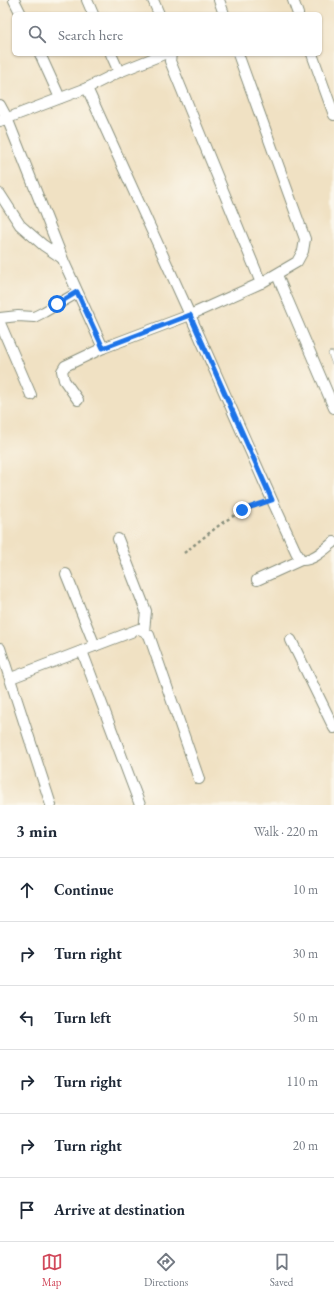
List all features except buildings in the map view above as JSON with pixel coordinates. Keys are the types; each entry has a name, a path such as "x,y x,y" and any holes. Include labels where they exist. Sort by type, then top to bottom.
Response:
{"street":[{"path":"14,0 20,12"},
{"path":"87,0 92,12"},
{"path":"153,0 158,12"},
{"path":"219,0 223,12"},
{"path":"293,0 297,12"},
{"path":"41,56 60,98"},
{"path":"112,56 119,72"},
{"path":"3,120 87,88 119,72 159,56"},
{"path":"171,56 170,61 261,283"},
{"path":"78,400 64,380 62,371 66,366 103,348 190,315 261,283 297,262 303,251 305,239 239,56"},
{"path":"313,56 334,115"},
{"path":"87,88 272,500 301,560"},
{"path":"0,105 3,120 62,258 103,348"},
{"path":"0,194 20,225 43,245 62,258"},
{"path":"277,275 334,408"},
{"path":"0,318 18,316 34,317 77,292"},
{"path":"0,323 31,395"},
{"path":"118,539 146,611 144,630"},
{"path":"257,580 301,560 314,557 334,542"},
{"path":"66,574 95,646"},
{"path":"11,678 139,629 144,630 149,635 199,779"},
{"path":"291,640 334,728"},
{"path":"0,648 52,805"},
{"path":"82,651 140,805"}],"lane":[{"path":"331,354 334,362"}],"path":[{"path":"184,553 222,523 242,510 272,500"}],"route":[{"path":"57,304 77,292 103,348 190,315 272,500 242,510"}]}
